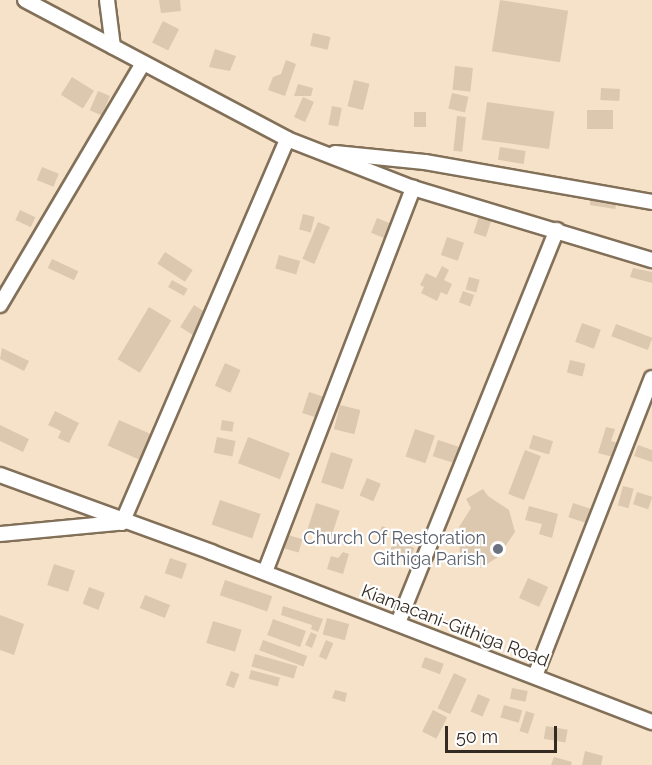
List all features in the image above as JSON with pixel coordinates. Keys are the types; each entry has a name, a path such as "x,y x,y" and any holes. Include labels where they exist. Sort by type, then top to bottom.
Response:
{"street":[{"path":"25,0 287,139 413,188 652,260"},
{"path":"107,0 113,47"},
{"path":"0,305 143,63"},
{"path":"0,476 122,523 287,139"},
{"path":"320,152 425,162 652,202"},
{"path":"265,572 413,188"},
{"path":"398,623 557,230"},
{"path":"535,676 652,378"},
{"name":"Kiamacani-Githiga Road","path":"0,534 122,523 265,572 652,722"}],"building":[{"path":"159,0 180,0 181,11 161,13"},
{"path":"500,0 568,11 560,62 492,51"},
{"path":"163,21 179,29 168,51 152,42"},
{"path":"313,33 331,37 328,50 310,46"},
{"path":"215,49 236,56 230,71 209,67"},
{"path":"286,60 296,64 285,96 268,90 273,77 281,74"},
{"path":"455,66 473,68 470,92 452,90"},
{"path":"72,77 94,91 83,109 61,95"},
{"path":"354,80 370,84 363,110 347,106"},
{"path":"298,84 313,88 311,96 294,96"},
{"path":"601,88 620,89 619,101 600,100"},
{"path":"98,91 110,96 102,115 90,110"},
{"path":"452,93 469,97 465,112 448,109"},
{"path":"303,97 314,102 305,122 294,117"},
{"path":"487,102 554,111 549,149 482,140"},
{"path":"332,106 342,108 338,127 328,125"},
{"path":"587,110 613,110 613,129 587,129"},
{"path":"414,112 426,112 426,127 414,127"},
{"path":"457,116 466,117 462,152 453,151"},
{"path":"500,147 526,151 524,164 498,160"},
{"path":"42,167 59,174 53,187 37,180"},
{"path":"591,197 617,201 615,209 590,205"},
{"path":"20,210 35,217 31,227 15,220"},
{"path":"480,213 492,217 486,237 474,233"},
{"path":"303,214 315,217 311,232 299,230"},
{"path":"377,218 394,225 388,240 371,233"},
{"path":"318,222 330,227 314,264 302,259"},
{"path":"447,237 464,243 458,261 441,255"},
{"path":"165,252 193,270 185,282 157,264"},
{"path":"279,255 300,261 296,275 275,268"},
{"path":"52,259 78,271 74,280 48,268"},
{"path":"442,266 449,270 444,280 452,284 447,295 441,292 437,301 421,293 424,287 420,285 426,273 436,278"},
{"path":"633,268 652,272 652,283 630,277"},
{"path":"469,277 480,280 476,292 466,290"},
{"path":"172,280 188,289 184,296 168,287"},
{"path":"463,291 474,295 470,306 459,302"},
{"path":"194,305 207,313 193,335 180,327"},
{"path":"149,307 171,320 140,373 118,359"},
{"path":"582,323 601,330 594,349 575,342"},
{"path":"616,324 652,338 648,350 611,336"},
{"path":"2,348 29,361 24,371 0,359"},
{"path":"570,360 586,364 582,376 567,373"},
{"path":"225,363 241,370 230,393 215,386"},
{"path":"309,392 324,397 317,418 302,413"},
{"path":"340,405 360,410 354,434 334,429"},
{"path":"55,411 79,423 69,443 58,438 61,431 48,425"},
{"path":"119,420 155,436 143,461 108,446"},
{"path":"222,420 234,422 232,432 220,430"},
{"path":"0,425 29,439 23,452 0,441"},
{"path":"606,427 615,429 611,441 618,443 613,457 598,453"},
{"path":"415,429 435,436 425,463 406,456"},
{"path":"533,435 553,441 549,455 529,448"},
{"path":"217,437 236,441 232,457 214,453"},
{"path":"248,437 290,453 280,479 238,463"},
{"path":"438,440 465,449 459,465 433,456"},
{"path":"638,445 652,450 652,462 634,456"},
{"path":"525,450 541,456 524,500 508,494"},
{"path":"331,452 353,459 343,490 321,482"},
{"path":"367,478 381,484 373,501 360,495"},
{"path":"623,486 634,489 628,508 618,505"},
{"path":"483,489 488,496 509,510 515,532 498,557 481,568 460,558 459,527 471,508 466,499"},
{"path":"637,492 652,497 648,509 633,504"},
{"path":"220,500 261,514 252,539 212,525"},
{"path":"316,503 340,511 331,537 307,530"},
{"path":"573,503 595,510 590,524 568,517"},
{"path":"529,506 558,514 552,538 539,534 542,524 525,520"},
{"path":"382,526 390,529 384,546 376,543"},
{"path":"288,535 302,539 299,553 284,548"},
{"path":"394,540 415,548 410,559 390,551"},
{"path":"343,552 349,554 343,574 327,569 331,556 338,558"},
{"path":"170,558 187,564 182,579 165,573"},
{"path":"54,564 75,571 68,592 47,585"},
{"path":"528,578 548,587 539,607 519,598"},
{"path":"225,580 272,596 267,611 220,595"},
{"path":"89,587 105,593 98,610 83,604"},
{"path":"145,595 170,605 165,618 140,608"},
{"path":"283,606 323,619 318,632 311,629 312,625 281,615"},
{"path":"0,615 24,624 14,655 0,650"},
{"path":"327,618 349,624 345,640 323,634"},
{"path":"273,619 306,631 300,647 267,635"},
{"path":"213,621 242,630 235,652 206,643"},
{"path":"311,632 317,635 312,648 305,645"},
{"path":"263,640 307,656 303,666 259,650"},
{"path":"326,640 333,643 326,660 319,657"},
{"path":"255,654 297,666 294,679 251,666"},
{"path":"425,657 444,664 440,674 421,667"},
{"path":"251,670 280,678 278,686 249,679"},
{"path":"231,671 239,674 234,688 226,685"},
{"path":"454,673 467,679 450,714 438,708"},
{"path":"512,688 528,691 526,702 510,699"},
{"path":"335,690 347,693 345,702 332,698"},
{"path":"478,694 490,699 483,717 471,711"},
{"path":"504,705 522,710 519,723 500,717"},
{"path":"433,710 447,717 436,739 422,731"},
{"path":"526,711 535,714 528,734 520,731"},
{"path":"546,726 568,730 565,743 544,739"},
{"path":"585,751 603,756 601,765 582,765"},
{"path":"554,757 572,762 571,765 551,765"}],"place":[{"name":"Church Of Restoration Githiga Parish","path":"498,549"}]}
